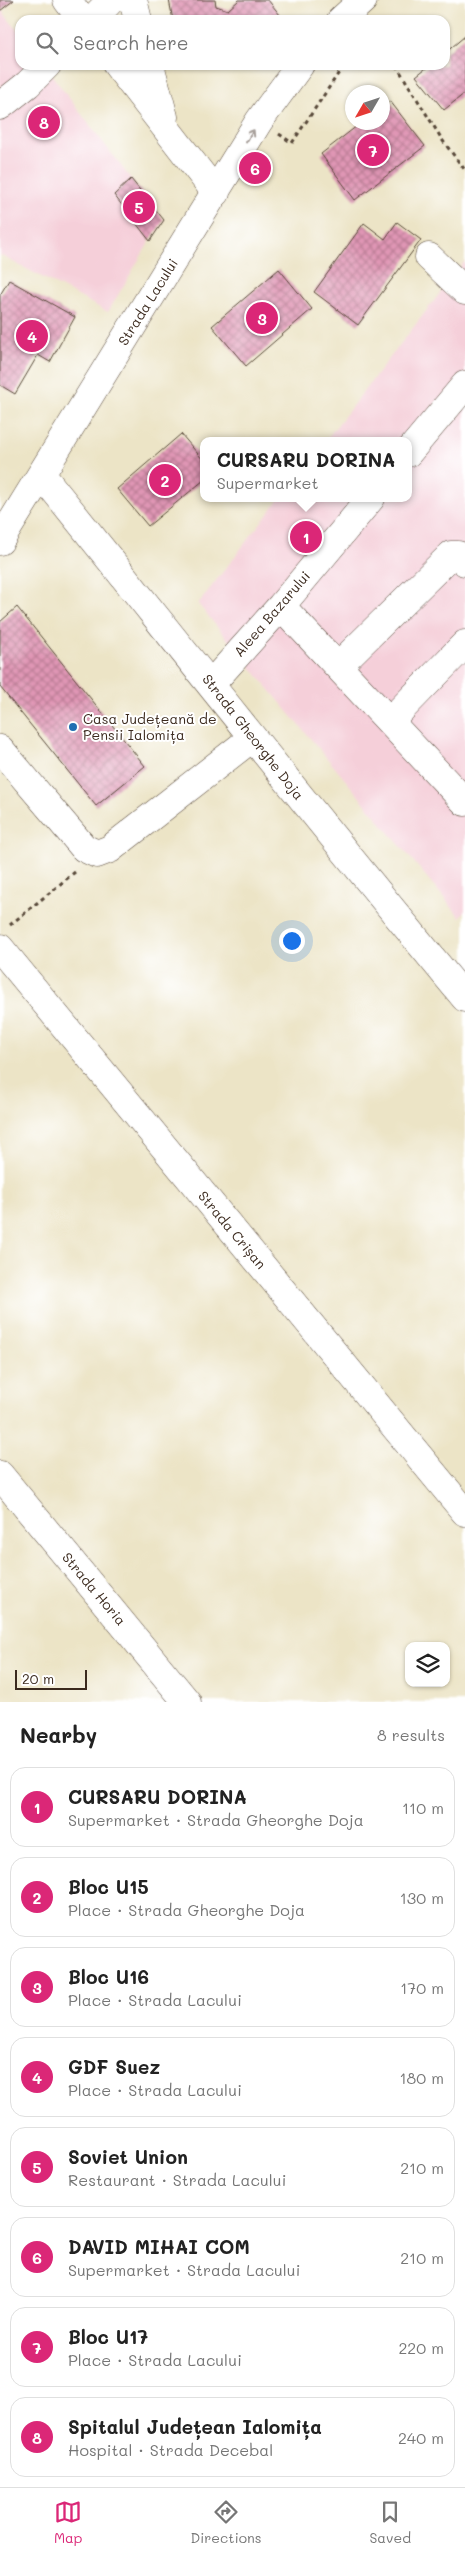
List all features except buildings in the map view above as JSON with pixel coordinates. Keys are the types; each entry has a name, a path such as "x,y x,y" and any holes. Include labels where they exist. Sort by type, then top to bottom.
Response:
{"street":[{"path":"67,0 78,15"},
{"path":"97,15 111,0"},
{"path":"133,0 137,15"},
{"path":"346,15 363,0"},
{"path":"0,106 28,84 42,70"},
{"path":"121,70 216,193"},
{"path":"151,70 167,130"},
{"name":"Strada Lacului","path":"0,541 270,105 296,70"},
{"path":"429,257 465,291"},
{"path":"412,448 465,385"},
{"name":"Strada Gheorghe Doja","path":"42,475 211,684 252,738 461,983"},
{"name":"Aleea Bazarului","path":"211,684 281,606 368,502"},
{"path":"338,666 451,555 458,555 465,562"},
{"path":"281,606 465,802"},
{"path":"390,720 465,644"},
{"path":"0,749 84,848 96,854 110,849 252,738"},
{"name":"Strada Crișan","path":"4,938 465,1512"},
{"name":"Strada Horia","path":"0,1475 187,1702"}],"path":[{"path":"292,143 341,70"},
{"path":"399,70 442,141 465,170"},
{"path":"4,938 96,854"}],"shaded area":[{"path":"0,8 15,28 15,70 48,70 131,179 114,195 150,241 108,312 0,255"},
{"path":"465,261 465,911 460,917 198,604 277,502 412,502 412,437 328,437"}],"place":[{"name":"Spitalul Județean Ialomița","path":"44,122"},
{"name":"Bloc U17","path":"373,150"},
{"name":"DAVID MIHAI COM","path":"255,168"},
{"name":"Soviet Union","path":"139,207"},
{"name":"Bloc U16","path":"262,318"},
{"name":"GDF Suez","path":"32,336"},
{"name":"Bloc U15","path":"165,480"},
{"name":"CURSARU DORINA","path":"306,537"},
{"name":"Casa Județeană de Pensii Ialomița","path":"73,727"}]}
